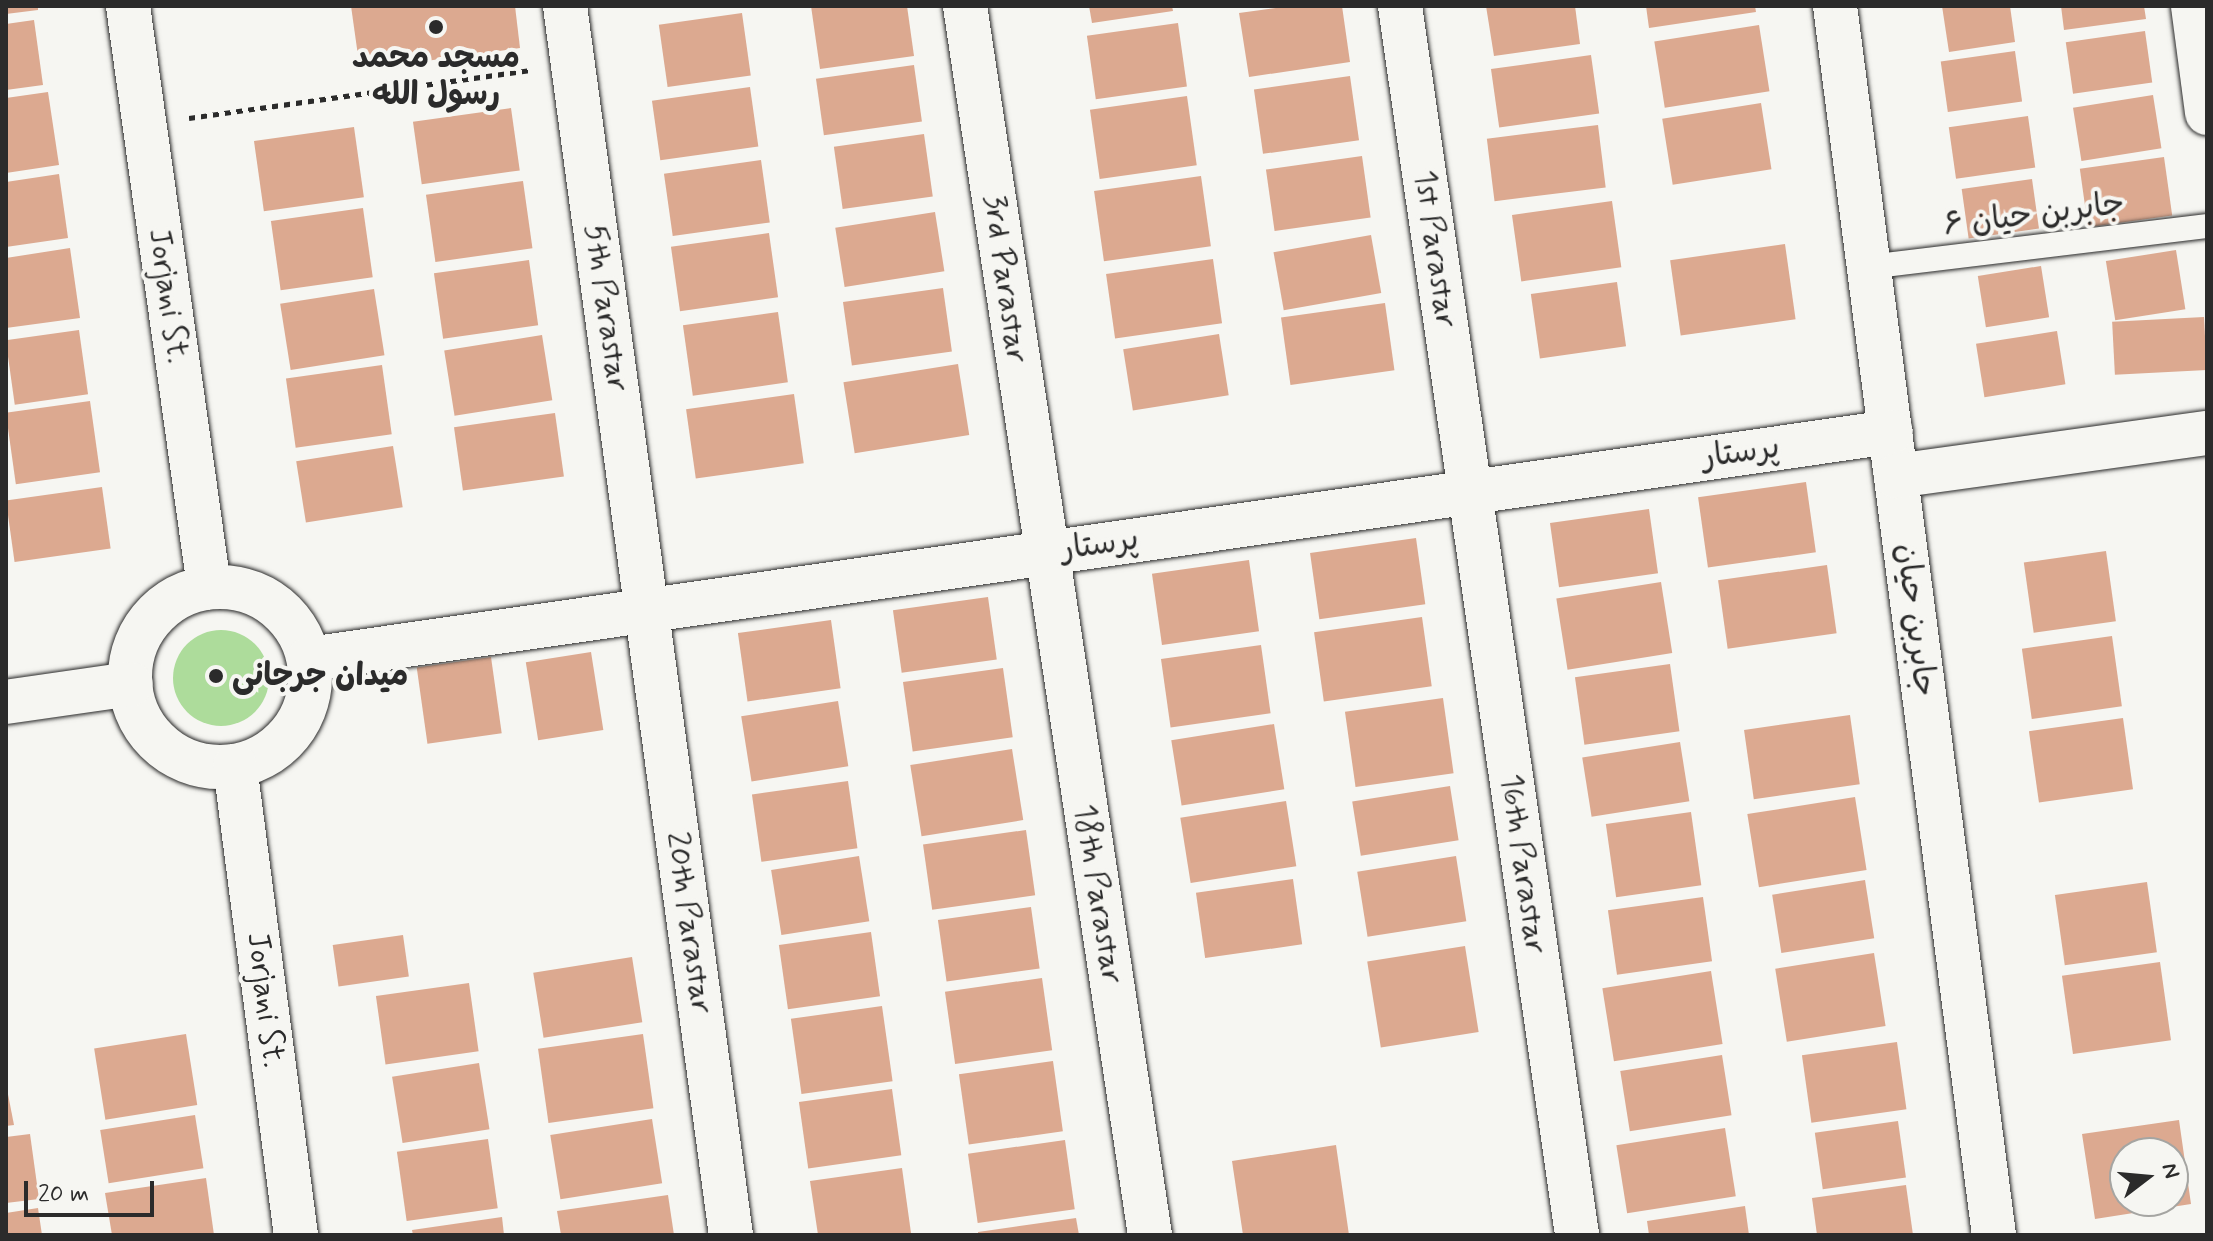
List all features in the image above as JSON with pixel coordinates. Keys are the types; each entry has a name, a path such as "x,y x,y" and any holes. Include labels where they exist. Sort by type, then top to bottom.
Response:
{"street":[{"name":"Jorjani St.","path":"128,6 209,587"},
{"name":"5th Parastar","path":"565,6 646,610"},
{"name":"3rd Parastar","path":"965,6 1045,553"},
{"name":"1st Parastar","path":"1400,6 1470,492"},
{"name":"جابربن حیان","path":"1835,6 1994,1235"},
{"path":"2193,6 2207,113"},
{"name":"پرستار","path":"309,659 1891,432"},
{"path":"1896,476 2207,433"},
{"name":"16th Parastar","path":"1470,492 1577,1235"},
{"name":"18th Parastar","path":"1045,553 1150,1235"},
{"path":"209,587 236,587 283,612 309,659 302,715 263,756 235,766 187,761 165,748 148,730 131,684 133,657 151,620 183,594 209,587"},
{"name":"20th Parastar","path":"646,610 731,1235"},
{"path":"6,702 131,684"},
{"name":"Jorjani St.","path":"235,766 296,1235"}],"lane":[{"name":"جابربن حیان ۶","path":"1869,267 2207,226"}],"path":[{"path":"144,124 573,64"}],"green space":[{"name":"میدان جرجانی","path":"221,630 239,634 255,644 265,660 269,678 265,696 255,712 239,722 221,726 203,722 187,712 177,696 173,678 177,660 187,644 203,634"}],"building":[{"path":"6,6 38,6 38,10 6,14"},
{"name":"مسجد محمد رسول الله","path":"351,6 515,6 520,48 360,70"},
{"path":"811,6 907,6 914,56 820,69"},
{"path":"1089,6 1172,6 1173,11 1092,23"},
{"path":"1291,6 1342,6 1350,62 1249,77 1239,13"},
{"path":"1486,6 1575,6 1580,44 1494,56"},
{"path":"1646,6 1755,6 1756,12 1649,28"},
{"path":"1942,6 2010,6 2015,42 1949,52"},
{"path":"2061,6 2144,6 2146,19 2064,30"},
{"path":"742,13 751,75 668,87 659,25"},
{"path":"34,20 43,85 6,90 6,24"},
{"path":"1178,23 1187,86 1096,99 1087,36"},
{"path":"1759,25 1769,91 1665,108 1654,42"},
{"path":"2145,31 2152,82 2073,94 2066,42"},
{"path":"2015,51 2022,102 1948,112 1941,61"},
{"path":"1591,55 1599,113 1499,127 1491,69"},
{"path":"914,65 922,121 824,135 816,79"},
{"path":"1350,76 1359,140 1263,154 1254,89"},
{"path":"750,87 758,146 660,160 652,101"},
{"path":"48,92 59,165 6,173 6,98"},
{"path":"2153,95 2161,148 2081,161 2073,108"},
{"path":"1187,96 1197,165 1100,179 1090,110"},
{"path":"1761,103 1771,169 1673,185 1662,119"},
{"path":"511,108 520,170 422,184 413,122"},
{"path":"2028,116 2035,167 1956,179 1949,127"},
{"path":"1598,125 1606,188 1495,201 1487,139"},
{"path":"354,127 364,197 264,211 254,141"},
{"path":"924,134 933,196 843,209 834,147"},
{"path":"1362,156 1371,217 1275,231 1266,169"},
{"path":"2164,157 2172,215 2088,227 2080,169"},
{"path":"761,160 770,222 673,236 664,174"},
{"path":"59,174 68,238 6,247 6,182"},
{"path":"1201,176 1211,246 1104,261 1094,191"},
{"path":"2032,179 2039,229 1969,238 1962,189"},
{"path":"523,181 532,248 435,262 426,195"},
{"path":"1612,201 1621,267 1521,281 1512,215"},
{"path":"363,208 373,277 281,290 271,221"},
{"path":"935,212 944,271 845,287 835,228"},
{"path":"769,233 778,297 680,311 671,247"},
{"path":"1371,235 1381,293 1284,310 1274,252"},
{"path":"1785,244 1796,319 1681,335 1670,260"},
{"path":"70,248 80,318 6,328 6,258"},
{"path":"2176,250 2185,309 2115,320 2106,261"},
{"path":"1213,259 1222,323 1115,338 1106,274"},
{"path":"529,260 538,325 443,339 434,273"},
{"path":"2041,266 2049,317 1986,327 1978,276"},
{"path":"1617,282 1626,346 1540,358 1531,294"},
{"path":"943,288 952,351 852,365 843,302"},
{"path":"374,289 384,355 291,370 280,304"},
{"path":"1385,303 1394,370 1290,385 1281,318"},
{"path":"778,312 788,382 693,396 683,325"},
{"path":"2204,317 2207,370 2115,375 2112,322"},
{"path":"79,330 88,394 15,405 6,340"},
{"path":"2057,331 2065,384 1984,397 1976,344"},
{"path":"1219,334 1229,395 1133,410 1123,349"},
{"path":"542,335 552,400 455,416 444,350"},
{"path":"958,364 969,435 855,453 843,382"},
{"path":"382,365 392,434 296,448 286,378"},
{"path":"794,394 804,463 696,478 686,409"},
{"path":"90,401 100,472 16,484 6,413"},
{"path":"555,413 564,476 463,491 454,427"},
{"path":"393,446 403,507 306,523 296,461"},
{"path":"1806,482 1816,552 1708,567 1698,497"},
{"path":"102,487 111,548 15,562 6,500"},
{"path":"1649,509 1658,573 1559,587 1550,523"},
{"path":"1416,538 1425,604 1319,619 1310,553"},
{"path":"2106,551 2116,621 2034,633 2024,563"},
{"path":"1249,560 1259,631 1162,645 1152,574"},
{"path":"1827,565 1837,633 1728,649 1718,580"},
{"path":"1661,582 1672,653 1568,670 1556,599"},
{"path":"988,597 997,659 902,673 893,610"},
{"path":"1422,617 1432,686 1324,701 1314,632"},
{"path":"831,620 841,688 748,701 738,633"},
{"path":"2112,636 2122,706 2032,719 2022,649"},
{"path":"1261,645 1271,713 1171,727 1161,659"},
{"path":"591,652 603,730 538,740 526,662"},
{"path":"491,657 502,733 427,744 417,667"},
{"path":"1670,664 1679,731 1584,745 1575,677"},
{"path":"1003,668 1013,737 913,751 903,682"},
{"path":"1443,698 1454,773 1356,787 1345,712"},
{"path":"838,701 848,766 752,782 741,716"},
{"path":"1850,715 1860,784 1754,799 1744,730"},
{"path":"2123,718 2133,789 2039,803 2029,731"},
{"path":"1274,724 1284,789 1182,805 1171,740"},
{"path":"1680,742 1689,801 1592,817 1582,757"},
{"path":"1012,749 1023,820 922,836 910,765"},
{"path":"848,781 857,848 761,862 752,794"},
{"path":"1450,786 1459,840 1361,856 1352,801"},
{"path":"1855,797 1867,870 1759,887 1747,814"},
{"path":"1286,801 1296,866 1191,883 1180,818"},
{"path":"1691,812 1701,885 1616,897 1606,824"},
{"path":"1026,830 1035,895 932,910 923,844"},
{"path":"859,856 869,921 781,935 771,870"},
{"path":"1456,856 1466,921 1368,937 1357,872"},
{"path":"1293,879 1302,944 1205,958 1196,893"},
{"path":"1865,880 1874,938 1781,953 1772,895"},
{"path":"2147,882 2157,952 2065,965 2055,895"},
{"path":"1703,897 1712,961 1617,975 1608,910"},
{"path":"1031,907 1040,968 947,981 938,920"},
{"path":"871,932 880,996 788,1009 779,945"},
{"path":"403,935 409,977 339,986 333,945"},
{"path":"1465,946 1479,1032 1381,1047 1367,961"},
{"path":"1874,953 1886,1026 1787,1042 1775,969"},
{"path":"632,957 642,1022 544,1038 533,973"},
{"path":"2160,962 2171,1040 2073,1054 2062,976"},
{"path":"1711,971 1723,1044 1614,1061 1602,988"},
{"path":"1042,978 1052,1050 955,1064 945,992"},
{"path":"469,983 479,1051 386,1064 376,996"},
{"path":"882,1006 893,1081 801,1094 791,1019"},
{"path":"186,1034 197,1105 105,1120 94,1049"},
{"path":"643,1034 653,1108 548,1123 538,1049"},
{"path":"1897,1042 1906,1109 1811,1123 1802,1055"},
{"path":"1722,1055 1732,1115 1630,1131 1620,1071"},
{"path":"1053,1061 1063,1131 969,1145 959,1074"},
{"path":"479,1063 489,1129 403,1143 392,1077"},
{"path":"6,1084 14,1125 6,1126"},
{"path":"892,1089 901,1155 808,1168 799,1102"},
{"path":"195,1115 203,1168 109,1183 100,1130"},
{"path":"652,1119 662,1183 560,1199 550,1135"},
{"path":"2179,1120 2181,1137 2109,1137 2109,1217 2095,1219 2082,1134"},
{"path":"1898,1121 1906,1177 1823,1189 1815,1133"},
{"path":"1725,1128 1736,1196 1627,1213 1616,1145"},
{"path":"30,1134 39,1199 6,1203 6,1137"},
{"path":"488,1139 498,1208 407,1221 397,1152"},
{"path":"1065,1140 1075,1209 978,1223 968,1154"},
{"path":"1336,1145 1349,1235 1243,1235 1232,1161"},
{"path":"902,1168 911,1233 818,1235 810,1181"},
{"path":"206,1178 214,1235 112,1235 105,1193"},
{"path":"1906,1185 1913,1235 1817,1235 1812,1198"},
{"path":"668,1195 674,1235 561,1235 557,1211"},
{"path":"1745,1206 1749,1235 1649,1235 1647,1221"},
{"path":"38,1208 42,1235 6,1235 6,1213"},
{"path":"502,1217 504,1235 413,1235 412,1230"},
{"path":"1076,1218 1079,1235 978,1235 978,1232"}],"place":[{"name":"مسجد محمد رسول الله","path":"436,27"},
{"name":"میدان جرجانی","path":"216,676"}]}
